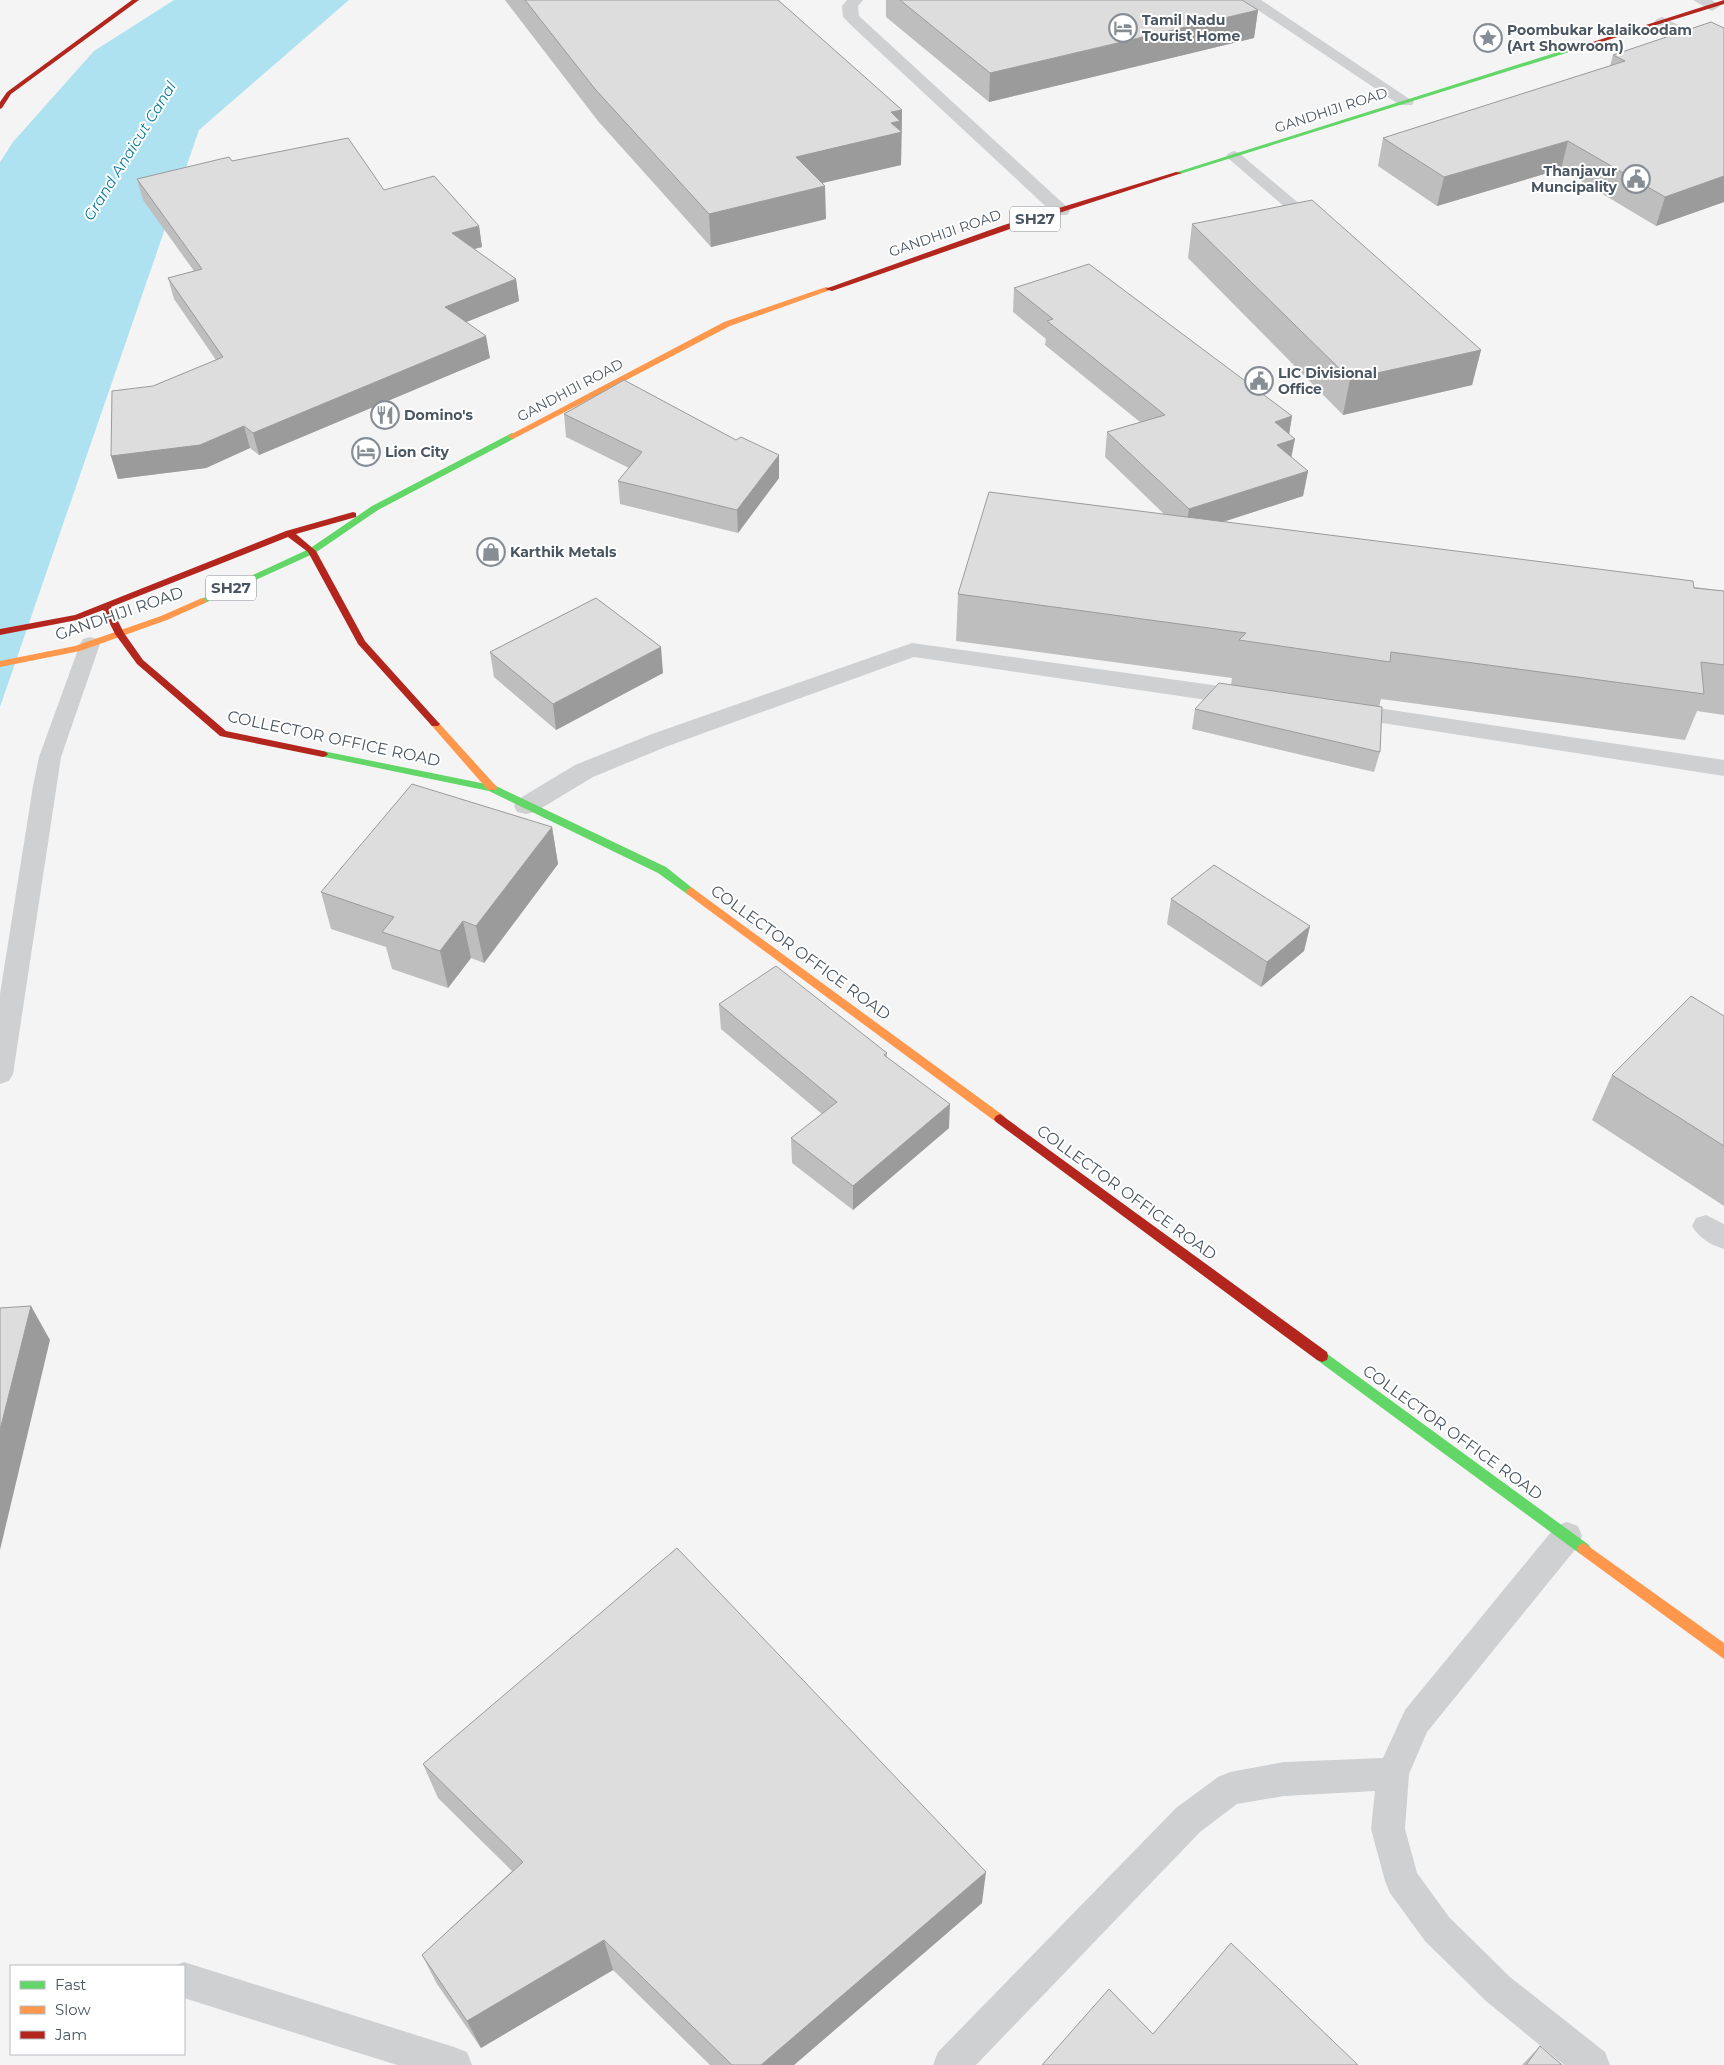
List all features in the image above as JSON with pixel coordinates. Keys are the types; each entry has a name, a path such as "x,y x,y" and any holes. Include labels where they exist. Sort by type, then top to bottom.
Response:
{"main road":[{"path":"0,106 4,93 136,0"},
{"name":"GANDHIJI ROAD","path":"0,664 83,647 120,634 164,618 312,551 376,508 728,324 1061,211 1662,22 1712,3"},
{"name":"GANDHIJI ROAD","path":"0,632 77,617 289,533 376,508"},
{"name":"COLLECTOR OFFICE ROAD","path":"289,533 312,551 361,642 492,788"},
{"name":"COLLECTOR OFFICE ROAD","path":"106,606 120,634 140,662 222,734 492,788 662,870 1724,1652"}],"street":[{"path":"855,0 850,6 852,17 859,25 1061,211"},
{"path":"1251,0 1406,102"},
{"path":"1662,22 1724,53"},
{"path":"526,806 584,772 660,740 912,650 1272,701"},
{"path":"1321,708 1724,768"}],"lane":[{"path":"1234,156 1330,238"},
{"path":"0,1074 44,786 50,757 83,647"},
{"path":"1566,1536 1416,1721 1393,1774 1388,1829 1402,1881 1437,1929 1498,1989 1592,2065"},
{"path":"951,2065 1188,1820 1230,1789 1284,1779 1393,1774"},
{"path":"185,1980 454,2065"}],"water":[{"name":"Grand Anaicut Canal","path":"174,0 349,0 199,130 0,707 0,162 13,142 94,51"}],"building":[{"path":"525,0 778,0 902,110 891,112 900,121 891,123 902,132 796,157 825,186 709,214 595,89"},
{"path":"900,0 1242,0 1258,10 990,73"},
{"path":"1711,22 1724,28 1724,176 1665,197 1568,141 1444,177 1383,138 1625,61 1613,55"},
{"path":"348,138 384,190 434,176 479,226 452,233 516,279 445,307 486,336 253,433 244,426 200,445 111,456 112,391 153,386 223,357 168,278 202,269 137,179 229,157 232,161"},
{"path":"1312,200 1481,350 1350,379 1192,224"},
{"path":"1089,264 1292,416 1275,422 1295,439 1277,445 1308,471 1189,509 1107,432 1165,415 1047,321 1053,319 1014,288"},
{"path":"624,380 736,440 741,437 779,455 737,510 618,481 642,452 564,414"},
{"path":"989,492 1693,581 1694,588 1724,591 1724,665 1701,662 1704,694 1391,652 1390,662 1239,640 1246,633 958,594"},
{"path":"596,598 661,647 553,704 490,652"},
{"path":"1219,683 1382,707 1380,752 1195,709"},
{"path":"412,784 552,827 476,926 463,921 440,951 382,932 394,917 321,892"},
{"path":"1214,865 1310,926 1267,962 1171,899"},
{"path":"776,966 887,1053 884,1055 950,1104 853,1186 791,1138 837,1102 719,1004"},
{"path":"1691,996 1724,1016 1724,1146 1612,1075"},
{"path":"31,1306 0,1430 0,1308"},
{"path":"677,1548 986,1872 761,2065 732,2065 604,1940 467,2021 422,1955 523,1862 423,1764"},
{"path":"1231,1943 1358,2065 1042,2065 1109,1989 1153,2034"},
{"path":"1540,2046 1562,2065 1526,2065"}],"traffic: fast":[{"path":"1178,173 1580,47"},
{"path":"202,601 312,551 375,508 512,436"},
{"path":"323,754 492,788 662,870 691,891"},
{"path":"1322,1356 1584,1549"}],"traffic: slow":[{"path":"512,436 727,324 829,289"},
{"path":"0,664 77,649 164,618 202,601"},
{"path":"435,724 492,788"},
{"path":"691,891 1000,1119"},
{"path":"1584,1549 1724,1652"}],"traffic: jam":[{"path":"0,107 9,93 136,0"},
{"path":"1580,47 1724,2"},
{"path":"829,289 1007,227 1178,173"},
{"path":"0,632 77,617 289,533 353,515"},
{"path":"289,533 312,551 361,642 435,724"},
{"path":"106,606 120,634 140,662 223,734 323,754"},
{"path":"1000,1119 1322,1356"}],"place":[{"name":"Tamil Nadu Tourist Home","path":"1123,28"},
{"name":"Poombukar kalaikoodam (Art Showroom)","path":"1488,38"},
{"name":"Thanjavur Muncipality","path":"1636,179"},
{"name":"LIC Divisional Office","path":"1259,381"},
{"name":"Domino's","path":"385,415"},
{"name":"Lion City","path":"366,452"},
{"name":"Karthik Metals","path":"491,552"}]}
